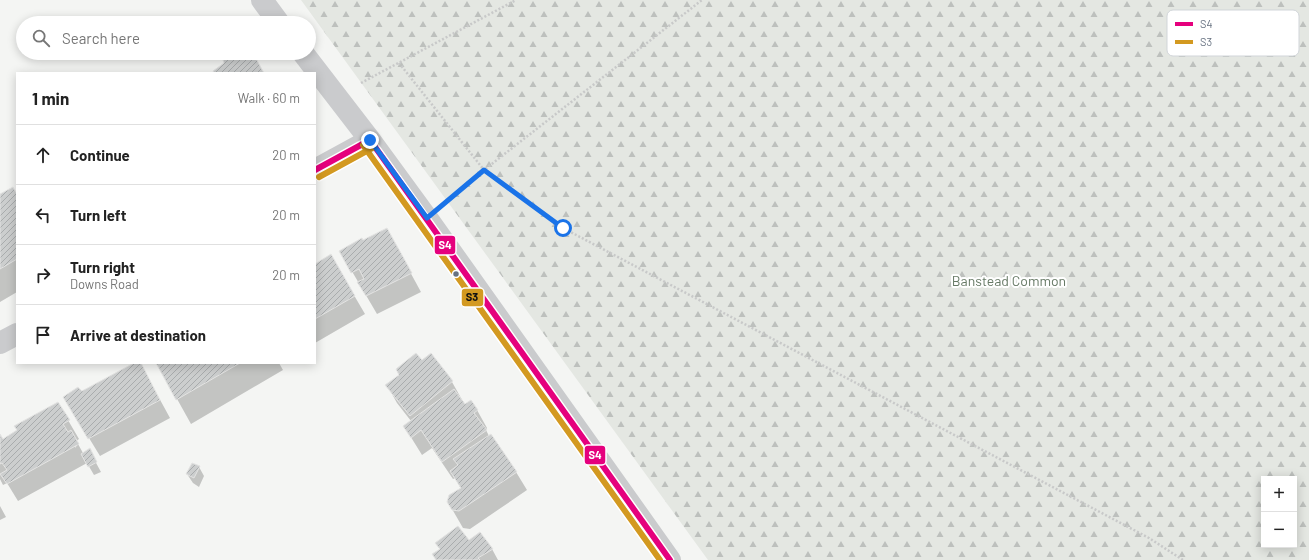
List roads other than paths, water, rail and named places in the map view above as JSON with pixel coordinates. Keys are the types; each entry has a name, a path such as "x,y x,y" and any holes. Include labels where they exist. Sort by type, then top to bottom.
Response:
{"street":[{"path":"262,0 274,16"},
{"path":"308,60 370,140 427,218 670,560"},
{"path":"316,169 370,140"},
{"path":"0,344 16,335"}],"park label":[{"name":"Banstead Common","path":"1009,280"}]}
